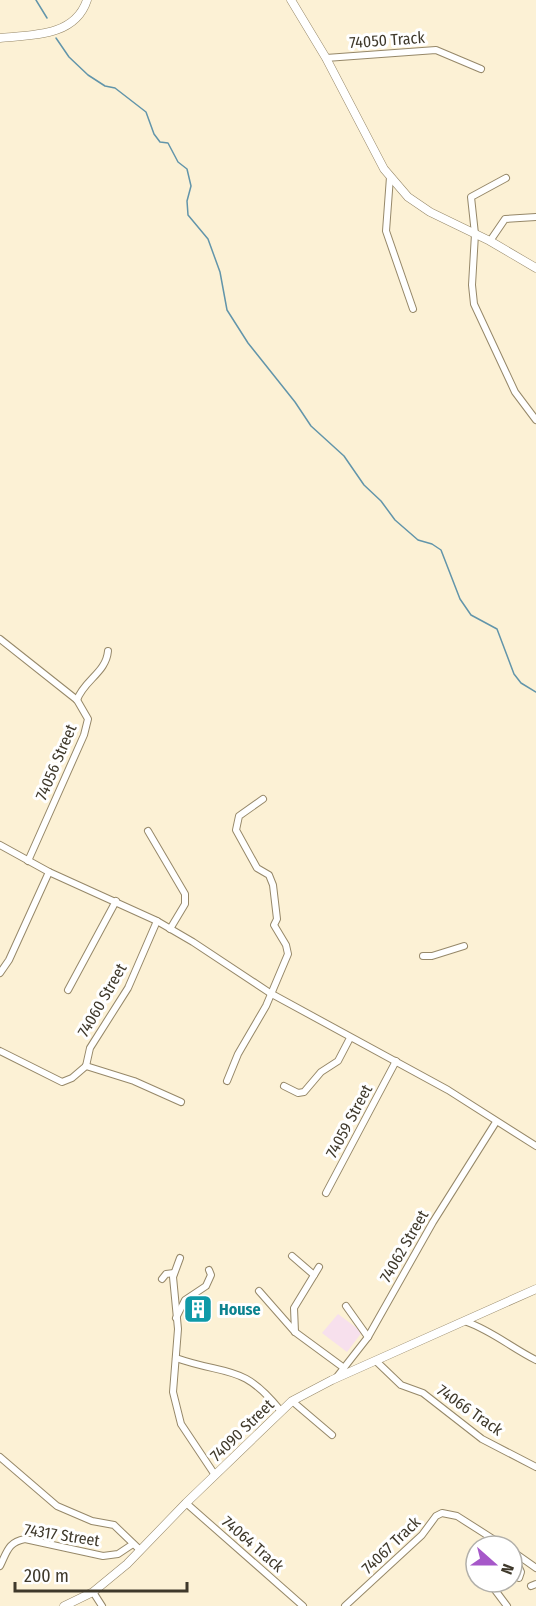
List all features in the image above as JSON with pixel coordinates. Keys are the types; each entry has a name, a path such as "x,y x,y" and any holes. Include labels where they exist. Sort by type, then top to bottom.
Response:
{"street":[{"path":"0,38 39,35 60,29 75,20 87,0"},
{"path":"291,0 326,58 366,137 390,177 408,197 430,212 490,241 536,268"},
{"name":"74050 Track","path":"326,58 436,50 481,69"},
{"path":"390,177 386,231 413,309"},
{"path":"506,178 471,198 475,234 472,285 474,304 510,383 536,420"},
{"path":"490,241 505,219 536,218"},
{"path":"0,639 77,700 81,690 104,666 108,651"},
{"name":"74056 Street","path":"28,861 87,726 86,713 77,700"},
{"path":"227,1081 288,954 286,945 274,925 276,893 269,875 257,868 235,824 239,816 263,799"},
{"path":"148,831 186,900 170,929"},
{"path":"0,845 49,872 157,921 270,993 448,1090 533,1144 536,1136"},
{"path":"0,973 9,960 49,872"},
{"path":"68,990 116,901"},
{"name":"74060 Street","path":"86,1066 90,1048 128,988 157,921"},
{"path":"423,956 432,956 464,946"},
{"path":"284,1086 298,1093 304,1092 321,1072 339,1061 350,1038"},
{"path":"0,1051 62,1082 72,1078 86,1066 134,1081 181,1102"},
{"name":"74059 Street","path":"326,1193 396,1061"},
{"name":"74062 Street","path":"332,1380 357,1353 368,1337 433,1222 496,1122"},
{"path":"292,1256 314,1275"},
{"path":"180,1258 174,1273 176,1358 172,1392 177,1414 192,1444 215,1475"},
{"path":"295,1332 294,1308 319,1267"},
{"path":"175,1319 185,1300 206,1286 211,1272"},
{"path":"162,1279 166,1274 174,1273"},
{"name":"74090 Street","path":"64,1606 93,1592 136,1547 186,1503 280,1410 292,1401 332,1380 467,1322 536,1289"},
{"path":"259,1291 295,1332 344,1368"},
{"path":"346,1306 368,1337"},
{"path":"467,1322 485,1329 502,1342 536,1360"},
{"path":"357,1353 360,1368"},
{"path":"176,1358 240,1374 265,1392 280,1410"},
{"name":"74066 Track","path":"376,1361 401,1385 423,1393 482,1438 536,1467"},
{"path":"292,1401 332,1435"},
{"path":"0,1457 57,1506 92,1521 114,1526 136,1547"},
{"name":"74064 Track","path":"186,1503 303,1606"},
{"name":"74067 Track","path":"345,1606 422,1535 436,1516 447,1512 485,1534"},
{"name":"74317 Street","path":"0,1566 9,1545 14,1541 25,1539 104,1556 118,1554 136,1547"},
{"path":"93,1592 102,1606"}],"shaded area":[{"path":"338,1314 362,1332 347,1352 322,1333"}],"waterway":[{"path":"36,0 47,18"},
{"path":"56,38 69,57 88,75 105,86 115,88 146,112 154,134 160,142 168,143 178,162 187,169 191,186 187,201 188,215 208,239 220,272 227,310 248,343 311,426 344,456 364,485 381,501 395,520 418,540 432,544 441,550 460,599 471,615 497,629 514,674 521,683 536,692"}],"place":[{"name":"House","path":"198,1309"}]}
